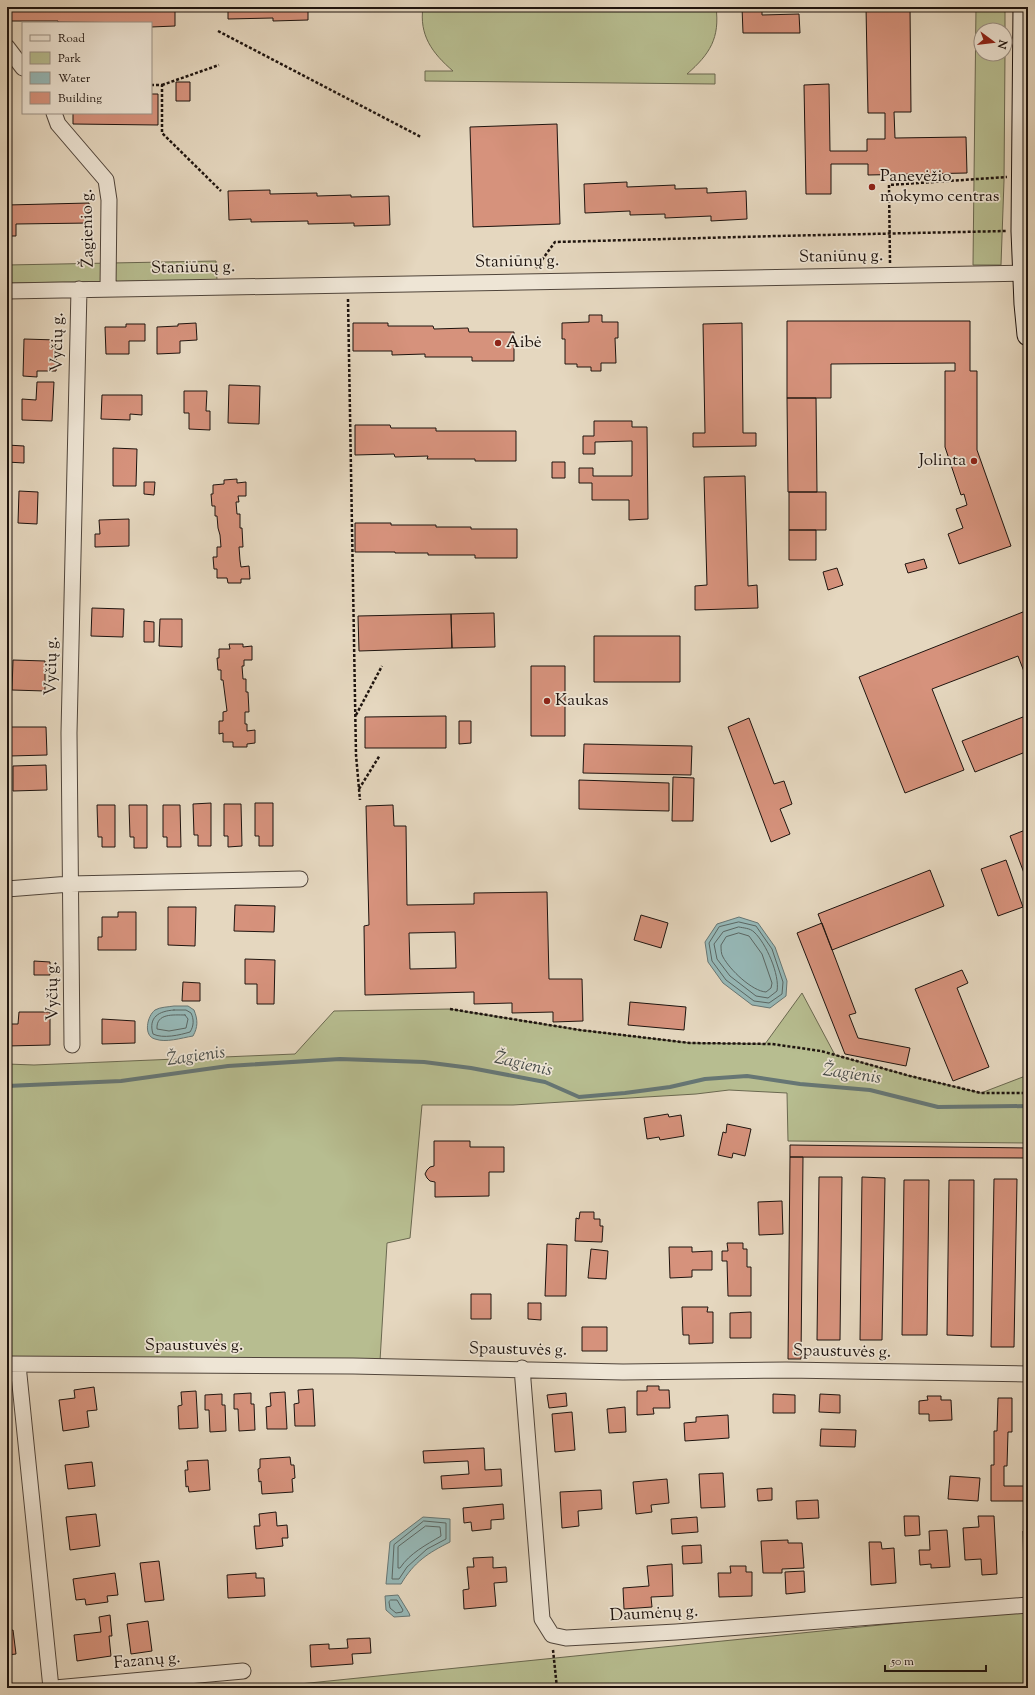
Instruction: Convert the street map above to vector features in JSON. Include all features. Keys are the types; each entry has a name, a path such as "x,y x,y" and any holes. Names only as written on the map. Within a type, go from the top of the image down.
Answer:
{"main road":[{"path":"1024,7 1022,231 1026,273 1024,304 1028,335"}],"street":[{"path":"7,47 22,67"},
{"name":"Žagienio g.","path":"54,114 58,124 106,180 109,200 108,289"},
{"name":"Staniūnų g.","path":"7,290 1026,273"},
{"name":"Vyčių g.","path":"72,1044 69,725 78,289"},
{"path":"7,889 70,884 300,879"},
{"path":"13,1365 51,1688"},
{"name":"Spaustuvės g.","path":"13,1365 353,1366 522,1368 623,1372 786,1370 1028,1374"},
{"path":"522,1368 542,1619 552,1635"},
{"name":"Daumėnų g.","path":"552,1635 566,1638 668,1632 1028,1605"},
{"name":"Fazanų g.","path":"55,1688 243,1672"}],"path":[{"path":"218,31 421,137"},
{"path":"152,85 162,85 219,64"},
{"path":"162,85 162,133 221,191"},
{"path":"890,275 890,185 1023,176"},
{"path":"528,281 554,242 1022,231"},
{"path":"348,284 356,755 360,800"},
{"path":"356,715 382,666"},
{"path":"359,790 380,755"},
{"path":"450,1009 580,1030 690,1043 772,1044 821,1051 910,1076 981,1093 1028,1093"},
{"path":"552,1635 557,1688"}],"green space":[{"path":"423,7 716,7 716,28 712,45 702,59 687,74 715,74 715,84 425,81 425,71 453,71 433,50 425,35 422,17"},
{"path":"976,7 1005,7 1005,22 976,22"},
{"path":"975,62 1005,62 1004,181 1001,265 973,265"},
{"path":"216,261 217,280 7,283 7,265"},
{"path":"802,993 835,1055 910,1076 981,1093 1028,1075 1028,1143 788,1141 787,1093 729,1090 696,1094 513,1105 422,1105 410,1238 387,1243 380,1361 7,1357 7,1064 34,1065 295,1054 334,1011 450,1009 580,1030 690,1043 765,1044"},
{"path":"1028,1610 1028,1688 260,1688"}],"water":[{"path":"739,917 758,923 775,947 787,981 786,996 770,1008 752,1005 723,983 708,962 705,942 717,924"},
{"path":"188,1006 194,1010 197,1023 193,1036 174,1040 159,1040 151,1037 148,1030 148,1021 152,1013 159,1008"},
{"path":"423,1517 450,1519 450,1542 435,1550 416,1564 401,1584 386,1584 390,1542"},
{"path":"398,1595 410,1616 394,1617 386,1610 385,1596"}],"building":[{"path":"10,7 175,7 175,26 152,27 152,22 10,21"},
{"path":"228,7 308,7 308,20 273,21 273,18 228,19"},
{"path":"742,7 762,7 762,15 799,14 800,33 743,33"},
{"path":"866,7 910,7 911,112 894,112 895,138 966,137 967,173 868,175 868,164 831,164 831,194 806,194 804,85 829,84 830,151 867,151 867,139 885,139 885,113 868,113"},
{"path":"176,82 190,82 190,101 176,101"},
{"path":"152,94 158,94 158,125 73,124 73,114 152,114"},
{"path":"557,124 560,224 473,227 470,127"},
{"path":"627,182 627,187 675,185 675,189 707,188 707,193 746,191 747,219 711,221 711,216 665,218 665,214 630,215 630,211 585,213 584,184"},
{"path":"270,190 270,194 317,193 317,196 389,196 390,225 354,226 354,223 308,224 308,221 251,222 251,219 229,220 228,191"},
{"path":"89,203 90,223 16,224 16,236 7,236 7,205"},
{"path":"589,315 602,315 602,322 618,322 618,338 615,338 616,363 601,363 601,371 591,371 591,367 577,367 577,364 565,364 565,339 562,339 562,323 589,322"},
{"path":"787,321 970,321 970,371 977,371 977,450 1011,546 959,564 948,534 963,528 956,509 967,505 964,494 961,495 945,447 945,371 955,371 955,363 831,364 831,398 787,398"},
{"path":"196,323 197,340 180,341 180,353 157,354 157,327"},
{"path":"353,323 388,323 388,326 433,326 434,329 468,328 469,332 514,332 514,361 472,361 472,357 425,357 425,354 392,355 392,351 353,351"},
{"path":"742,323 743,433 756,433 756,446 693,447 693,433 705,433 703,324"},
{"path":"126,324 145,324 145,341 129,341 129,354 106,354 105,327 126,327"},
{"path":"24,339 57,340 56,371 37,371 37,377 23,376"},
{"path":"37,382 54,382 52,421 22,420 22,399 36,400"},
{"path":"229,385 260,386 259,424 228,423"},
{"path":"184,391 207,391 206,411 210,411 210,430 189,429 189,413 184,413"},
{"path":"102,395 142,395 142,415 130,414 130,420 101,419"},
{"path":"787,398 816,398 817,492 788,492"},
{"path":"594,421 632,421 632,427 647,427 648,519 629,520 629,500 592,500 592,483 579,483 579,468 593,468 593,476 632,476 632,441 595,442 595,454 583,454 583,436 594,436"},
{"path":"355,425 390,425 391,428 436,428 436,431 516,431 516,461 427,459 428,456 395,457 394,454 355,455"},
{"path":"7,445 24,446 24,463 7,462"},
{"path":"113,448 137,449 136,486 113,486"},
{"path":"552,462 565,462 565,478 552,478"},
{"path":"745,476 748,586 757,585 758,608 695,610 695,586 707,585 704,477"},
{"path":"237,479 237,483 246,482 246,496 238,496 239,502 236,502 237,514 240,514 240,528 242,528 243,547 239,547 241,567 249,566 250,579 241,579 241,583 228,583 227,578 217,578 217,569 214,569 213,557 217,557 217,547 221,547 217,516 215,516 215,506 212,506 211,494 213,494 213,485 224,484 224,480"},
{"path":"144,482 155,482 154,495 144,494"},
{"path":"19,491 38,492 37,524 18,523"},
{"path":"789,492 826,492 826,530 789,530"},
{"path":"129,519 129,546 95,547 95,534 100,534 99,520"},
{"path":"355,523 436,525 436,527 471,527 471,529 517,529 517,558 475,558 475,555 428,555 428,553 355,552"},
{"path":"789,530 816,530 816,560 789,560"},
{"path":"924,559 927,568 908,573 905,564"},
{"path":"837,568 843,585 828,590 823,572"},
{"path":"92,608 124,609 123,637 91,636"},
{"path":"1028,610 1028,682 1018,656 932,689 964,770 905,793 859,677"},
{"path":"494,613 495,647 452,648 451,614"},
{"path":"451,614 452,648 359,651 358,616"},
{"path":"160,619 182,619 182,647 159,646"},
{"path":"144,621 154,622 154,642 144,642"},
{"path":"594,636 680,636 680,682 594,682"},
{"path":"229,644 243,644 243,647 252,646 252,660 244,660 244,666 242,666 243,679 246,679 246,692 248,692 249,712 245,712 245,724 247,724 247,731 255,730 255,743 247,744 247,747 233,747 233,742 223,742 223,733 219,734 219,721 223,721 223,712 227,711 223,680 221,680 221,670 218,670 217,658 219,658 219,649 230,649"},
{"path":"13,660 45,661 45,691 12,690"},
{"path":"531,666 565,666 565,736 531,736"},
{"path":"1028,715 1028,751 975,772 962,741"},
{"path":"446,716 446,748 365,748 365,717"},
{"path":"749,718 774,784 784,781 792,804 780,809 790,834 771,842 728,727"},
{"path":"459,721 471,721 471,743 459,744"},
{"path":"9,727 46,727 47,755 10,756"},
{"path":"584,744 692,746 691,775 583,773"},
{"path":"46,765 47,790 13,791 13,766"},
{"path":"673,777 694,778 693,821 672,821"},
{"path":"579,780 669,783 669,811 579,809"},
{"path":"211,803 211,846 198,846 198,835 194,835 193,804"},
{"path":"255,803 273,803 273,846 259,846 259,836 255,836"},
{"path":"224,804 241,804 242,846 228,847 228,836 224,836"},
{"path":"97,805 115,805 115,847 102,847 102,837 98,837"},
{"path":"129,805 147,805 147,848 134,848 134,837 130,837"},
{"path":"163,805 180,805 181,847 167,847 167,837 163,837"},
{"path":"393,805 394,826 406,826 407,905 474,904 474,893 547,892 549,979 582,979 583,1021 553,1022 553,1012 512,1013 512,1003 474,1004 474,992 365,995 364,926 369,925 366,806","holes":["455,932 456,968 410,969 409,933"]},
{"path":"1028,829 1028,872 1024,873 1010,836"},
{"path":"1006,860 1023,907 998,916 981,869"},
{"path":"930,870 944,906 832,950 818,914"},
{"path":"235,905 275,906 274,932 234,931"},
{"path":"168,907 196,907 195,946 168,945"},
{"path":"118,912 136,912 136,950 98,950 98,937 102,937 102,917 118,917"},
{"path":"641,915 668,923 661,948 634,940"},
{"path":"822,923 856,1013 849,1015 858,1038 910,1048 906,1066 845,1054 797,933"},
{"path":"245,959 275,960 274,1004 257,1004 257,984 245,984"},
{"path":"34,961 50,962 50,975 34,975"},
{"path":"962,970 968,983 957,988 989,1067 953,1081 915,989"},
{"path":"183,982 200,983 200,1001 182,1001"},
{"path":"630,1002 686,1007 684,1030 628,1025"},
{"path":"19,1012 50,1012 50,1045 7,1046 7,1024 18,1024"},
{"path":"102,1019 135,1021 135,1043 102,1044"},
{"path":"668,1114 669,1117 681,1115 684,1136 660,1140 659,1137 647,1139 644,1118"},
{"path":"727,1124 751,1129 745,1156 733,1153 732,1158 718,1155 723,1132 726,1133"},
{"path":"434,1141 470,1141 470,1147 504,1147 504,1172 489,1172 489,1196 435,1197 435,1182 430,1181 425,1174 430,1167 434,1166"},
{"path":"790,1145 1028,1148 1028,1158 790,1157"},
{"path":"790,1157 803,1157 801,1359 788,1359"},
{"path":"819,1177 842,1177 840,1340 817,1340"},
{"path":"862,1177 885,1178 882,1340 860,1340"},
{"path":"994,1179 1017,1179 1014,1347 991,1347"},
{"path":"904,1180 929,1180 927,1335 902,1335"},
{"path":"949,1180 974,1180 973,1336 947,1335"},
{"path":"782,1201 783,1234 759,1235 758,1202"},
{"path":"580,1212 594,1212 594,1219 600,1219 600,1226 603,1226 602,1242 575,1241 576,1218 579,1219"},
{"path":"727,1243 743,1243 743,1249 747,1249 747,1267 751,1267 751,1296 728,1296 727,1261 722,1261 722,1251 728,1251"},
{"path":"547,1244 567,1245 566,1296 545,1296"},
{"path":"669,1247 692,1247 692,1252 712,1251 712,1270 692,1270 692,1277 670,1278"},
{"path":"591,1249 608,1251 606,1279 588,1278"},
{"path":"471,1294 491,1294 491,1319 471,1319"},
{"path":"528,1303 541,1303 541,1320 528,1319"},
{"path":"682,1307 708,1307 707,1312 713,1312 713,1343 689,1344 689,1335 683,1335"},
{"path":"751,1312 751,1338 730,1338 730,1313"},
{"path":"582,1327 607,1327 607,1351 582,1351"},
{"path":"647,1386 659,1386 659,1390 669,1390 670,1408 653,1408 654,1414 637,1415 637,1391 647,1391"},
{"path":"94,1387 97,1410 87,1411 89,1427 63,1431 59,1400 75,1398 74,1390"},
{"path":"313,1389 315,1426 295,1426 294,1404 299,1403 298,1390"},
{"path":"196,1391 198,1428 179,1429 178,1406 182,1405 181,1392"},
{"path":"285,1392 287,1429 267,1429 266,1407 271,1406 270,1393"},
{"path":"251,1393 251,1404 254,1404 255,1430 239,1431 238,1409 234,1409 234,1394"},
{"path":"566,1393 567,1406 549,1408 547,1395"},
{"path":"222,1394 222,1405 225,1405 226,1431 210,1432 209,1410 205,1410 205,1395"},
{"path":"773,1394 795,1395 795,1413 773,1413"},
{"path":"820,1394 840,1395 840,1413 819,1412"},
{"path":"927,1396 941,1396 941,1400 951,1400 952,1420 929,1421 929,1414 919,1414 919,1401 928,1400"},
{"path":"998,1398 1012,1398 1012,1432 1008,1432 1007,1466 1004,1466 1004,1486 1028,1486 1028,1501 991,1501 991,1465 994,1465 994,1431 997,1431"},
{"path":"625,1407 626,1432 609,1433 607,1409"},
{"path":"572,1412 575,1450 555,1452 552,1414"},
{"path":"728,1415 729,1438 685,1441 684,1423 696,1422 696,1417"},
{"path":"821,1429 856,1430 855,1447 820,1446"},
{"path":"484,1448 485,1470 501,1469 502,1486 442,1489 441,1476 469,1474 468,1461 424,1463 423,1451"},
{"path":"290,1457 291,1465 294,1465 295,1478 292,1479 293,1492 262,1494 258,1469 260,1468 260,1459"},
{"path":"208,1460 210,1490 189,1492 188,1486 186,1487 185,1470 188,1470 187,1461"},
{"path":"92,1462 95,1486 68,1489 65,1465"},
{"path":"723,1473 725,1507 701,1508 699,1474"},
{"path":"950,1476 980,1478 978,1501 948,1499"},
{"path":"667,1479 669,1503 651,1505 652,1512 636,1514 633,1482"},
{"path":"772,1488 772,1500 758,1501 757,1489"},
{"path":"601,1490 602,1509 578,1511 579,1526 562,1528 560,1492"},
{"path":"818,1500 819,1518 797,1519 796,1501"},
{"path":"503,1504 504,1519 491,1520 491,1529 472,1531 471,1522 464,1523 463,1508"},
{"path":"276,1512 277,1526 287,1525 288,1538 282,1538 283,1546 256,1549 254,1526 260,1526 259,1514"},
{"path":"96,1514 100,1546 70,1550 66,1517"},
{"path":"904,1516 919,1516 920,1535 905,1536"},
{"path":"978,1516 994,1516 997,1574 982,1575 981,1559 965,1560 963,1528 979,1527"},
{"path":"697,1517 698,1532 672,1534 671,1519"},
{"path":"947,1530 950,1567 931,1568 931,1564 920,1565 919,1550 930,1550 929,1531"},
{"path":"1023,1531 1028,1531 1028,1572 1024,1572"},
{"path":"788,1540 788,1543 802,1543 804,1568 782,1569 782,1573 763,1573 761,1541"},
{"path":"869,1542 881,1542 882,1549 894,1548 896,1583 871,1585"},
{"path":"701,1545 702,1563 683,1564 682,1546"},
{"path":"493,1557 493,1568 506,1567 507,1582 494,1583 496,1606 464,1609 463,1590 469,1589 467,1567 474,1567 473,1558"},
{"path":"159,1561 164,1600 145,1602 140,1563"},
{"path":"672,1564 673,1596 651,1597 652,1607 624,1609 623,1588 649,1586 647,1566"},
{"path":"730,1566 746,1566 746,1572 752,1572 752,1596 719,1597 718,1573 731,1573"},
{"path":"804,1571 805,1592 786,1594 785,1572"},
{"path":"115,1573 118,1595 107,1596 108,1602 86,1605 85,1599 76,1600 73,1579"},
{"path":"256,1573 256,1578 264,1578 265,1596 228,1598 227,1575"},
{"path":"7,1578 10,1605 10,1612 7,1612"},
{"path":"110,1615 112,1636 109,1636 111,1656 77,1661 74,1635 101,1632 99,1617"},
{"path":"148,1621 152,1651 131,1654 127,1624"},
{"path":"13,1630 16,1654 7,1655 7,1631"},
{"path":"370,1638 371,1653 352,1654 353,1664 311,1667 310,1645 329,1644 329,1649 348,1648 347,1639"}],"waterway":[{"name":"Žagienis","path":"7,1086 121,1081 228,1066 340,1059 424,1062 471,1068 545,1082 579,1097 670,1087 705,1079 747,1076 800,1084 870,1090 938,1107 1028,1106"}],"place":[{"name":"Panevėžio mokymo centras","path":"872,187"},
{"name":"Aibė","path":"498,343"},
{"name":"Jolinta","path":"974,461"},
{"name":"Kaukas","path":"547,701"}]}
